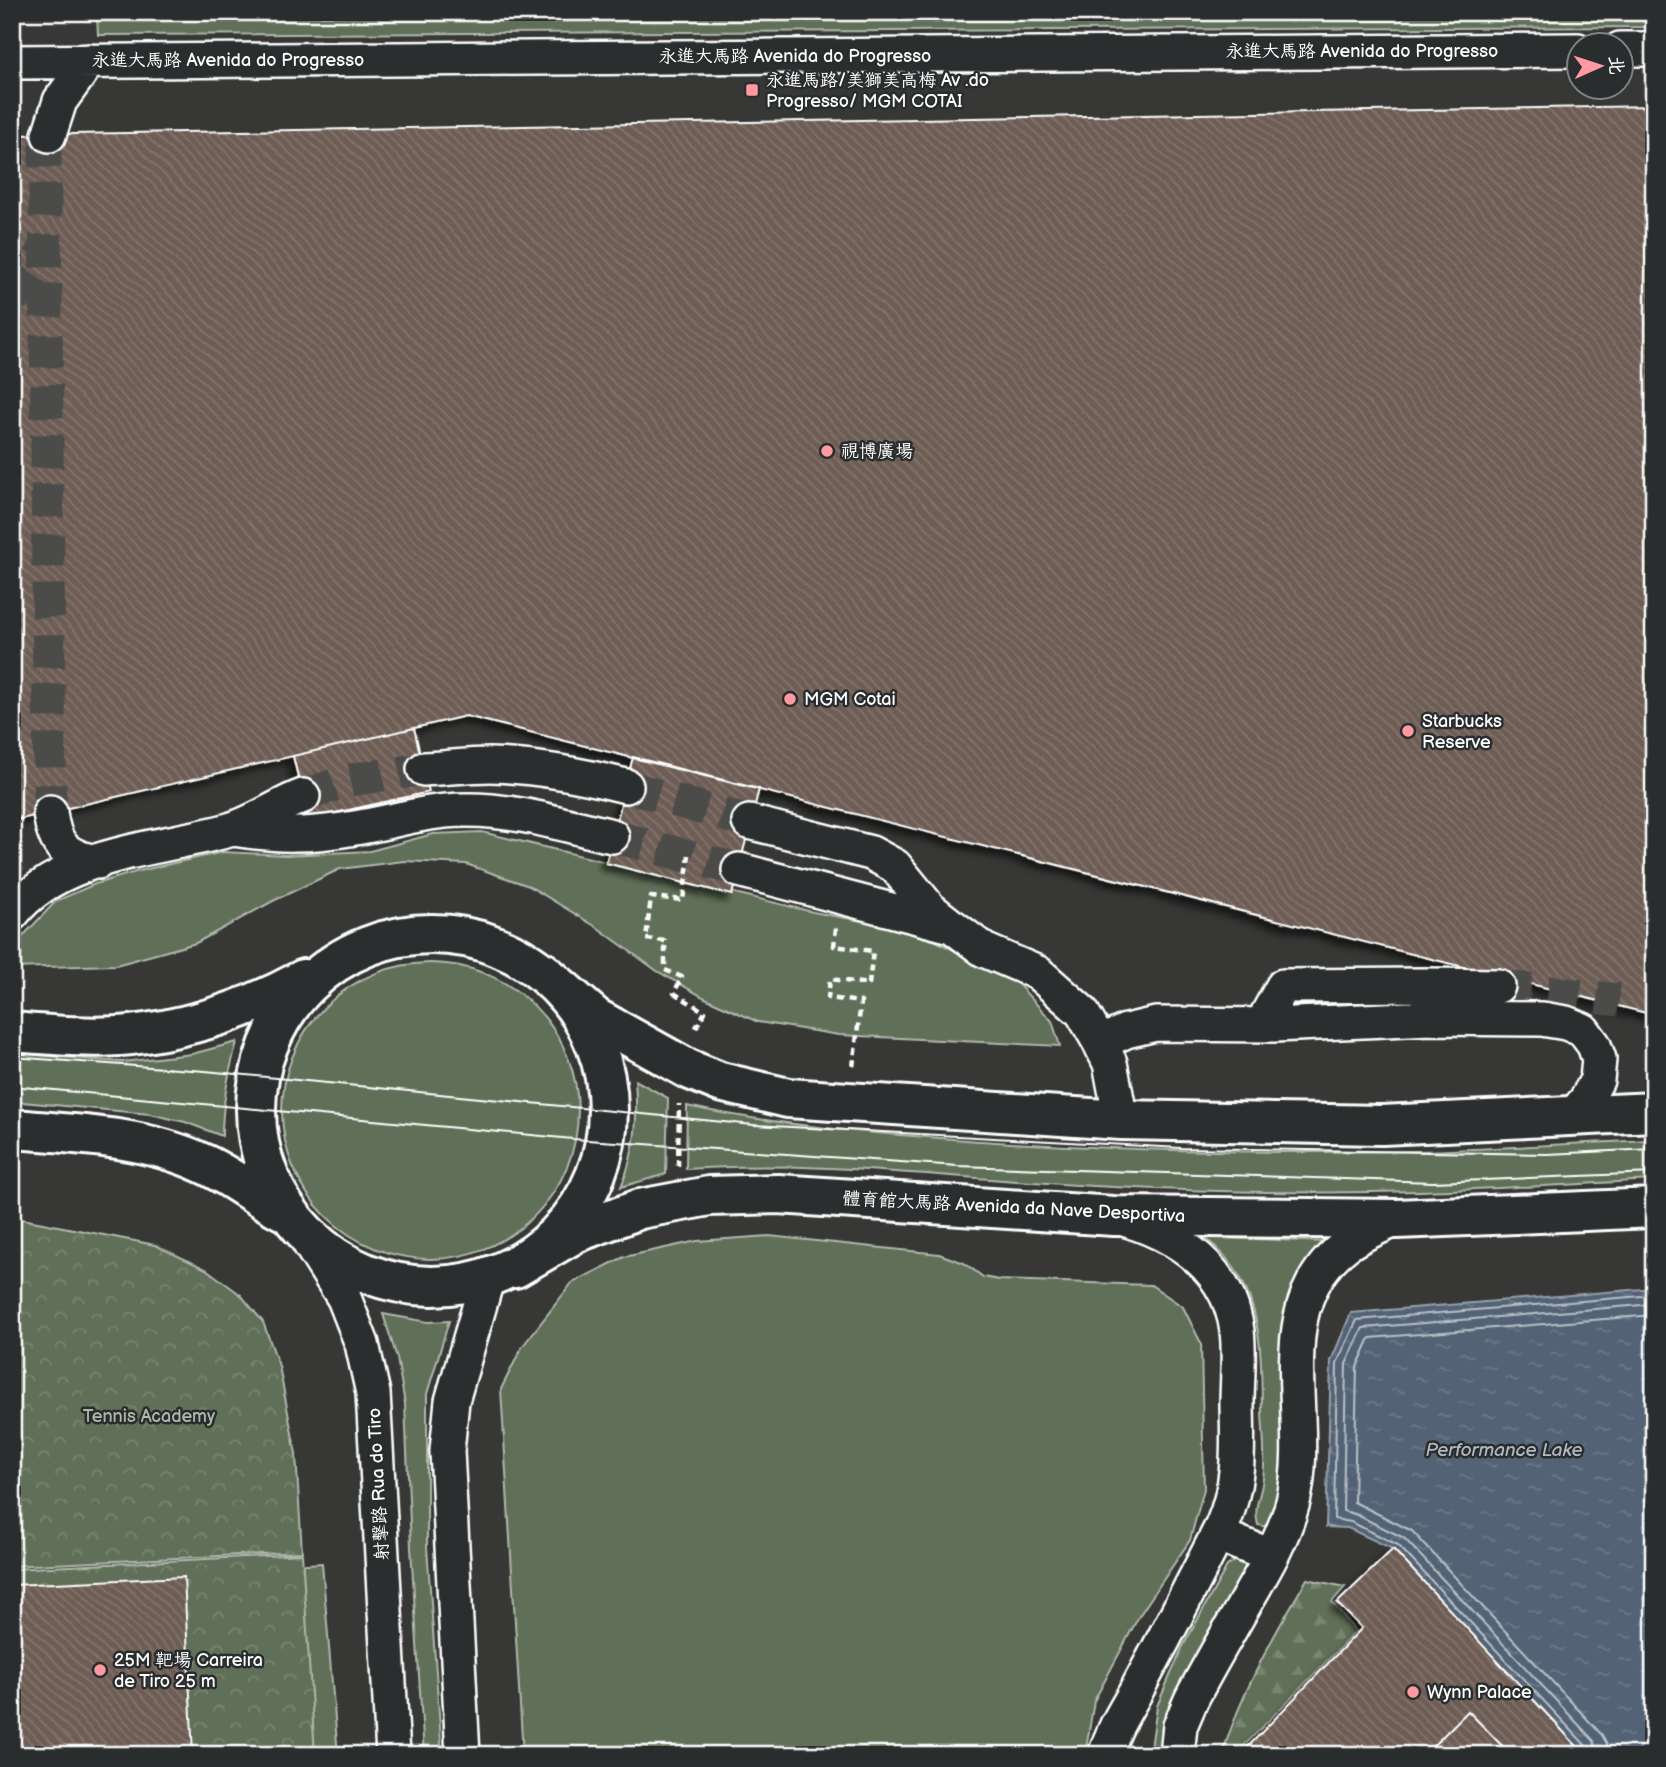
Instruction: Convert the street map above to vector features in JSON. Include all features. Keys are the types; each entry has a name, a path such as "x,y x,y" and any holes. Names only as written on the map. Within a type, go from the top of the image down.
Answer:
{"main road":[{"path":"12,1032 129,1035 198,1024 264,1001 376,941 435,932 492,942 544,972 596,1018 688,1069 720,1083 788,1098 1121,1120 1382,1125 1654,1112"},
{"path":"296,1222 269,1181 255,1124 260,1065 285,1011 324,969"},
{"path":"12,1129 108,1137 156,1146 203,1163 296,1222 340,1263 387,1283 437,1288 501,1274 561,1233 594,1184 608,1128 605,1070 582,1016 544,972"},
{"name":"體育館大馬路 Avenida da Nave Desportiva","path":"501,1274 575,1233 640,1209 709,1196 778,1194 1114,1216 1397,1219 1654,1209"}],"street":[{"path":"1634,49 1654,49"},
{"name":"永進大馬路 Avenida do Progresso","path":"12,62 1564,50"},
{"path":"49,135 60,101 89,61"},
{"path":"424,769 489,765 563,772 610,782 552,780 507,787 479,794 431,813"},
{"path":"23,894 122,854 233,829 303,796"},
{"path":"233,829 272,836 307,835 431,813 466,810 516,814 612,836"},
{"path":"50,813 52,828 64,849 74,857 97,862"},
{"path":"749,822 871,853 895,866 930,909 984,950 1038,973 1082,1012 1100,1043 1111,1063 1121,1120"},
{"path":"739,870 952,926"},
{"path":"1426,985 1430,1018"},
{"path":"1274,1025 1268,1013 1283,986 1498,986"},
{"path":"1100,1043 1126,1031 1156,1024 1274,1025 1430,1018 1542,1019 1566,1023 1583,1030 1594,1045 1599,1059 1597,1080 1572,1117"},
{"path":"1105,1755 1116,1724 1139,1686 1218,1535 1232,1503 1238,1460 1237,1331 1231,1308 1217,1279 1202,1261 1181,1243 1162,1232 1114,1216"},
{"path":"1177,1755 1180,1726 1191,1700 1272,1556 1290,1511 1298,1469 1298,1341 1302,1306 1314,1281 1328,1261 1347,1244 1397,1219"},
{"name":"射擊路 Rua do Tiro","path":"296,1222 344,1298 362,1344 373,1393 393,1755"},
{"path":"463,1755 447,1451 452,1401 501,1274"},
{"path":"1218,1535 1272,1556"},
{"path":"1130,1755 1139,1686"}],"path":[{"path":"688,855 682,900 650,897 646,939 665,941 665,970 682,977 674,993 705,1012 692,1034 688,1069 679,1098 678,1173 688,1200"},
{"path":"840,896 834,946 873,951 869,984 830,979 828,998 860,1002 849,1102"}],"green space":[{"path":"952,12 1654,12 1654,27 98,35 97,17"},
{"path":"482,832 813,912 884,925 936,941 1016,982 1052,1021 1060,1046 839,1035 758,1022 705,998 657,971 598,928 529,886 466,864 404,861 340,869 273,901 196,943 116,965 12,968 12,960 22,937 56,901 95,884 139,871 223,852 286,855 370,851 433,834"},
{"path":"430,963 459,966 487,974 524,996 535,1006 561,1041 567,1054 575,1082 578,1111 575,1140 567,1168 545,1205 535,1216 500,1242 487,1248 459,1256 430,1259 401,1256 373,1248 336,1226 325,1216 299,1181 293,1168 285,1140 282,1111 285,1082 293,1054 315,1017 325,1006 360,980 373,974 401,966"},
{"path":"237,1042 226,1089 222,1136 185,1122 150,1114 12,1101 12,1053 122,1062 192,1054"},
{"path":"635,1080 668,1098 666,1174 621,1187 635,1135"},
{"path":"687,1106 760,1119 870,1132 1144,1149 1253,1152 1416,1151 1654,1140 1654,1180 1450,1190 1268,1192 1060,1184 846,1169 686,1169"},
{"name":"Tennis Academy","path":"12,1217 155,1245 206,1269 241,1295 263,1322 279,1366 296,1454 302,1552 12,1566"},
{"path":"769,1236 939,1254 964,1263 983,1277 999,1280 1151,1285 1183,1307 1201,1343 1204,1489 1190,1540 1139,1616 1094,1701 1085,1755 523,1755 501,1389 522,1347 572,1283 624,1257 697,1241"},
{"path":"1204,1237 1328,1242 1282,1469 1276,1521 1268,1527 1258,1525 1257,1518 1264,1454 1261,1364 1255,1317 1238,1274 1224,1255"},
{"path":"383,1314 428,1322 449,1321 427,1394 427,1547 442,1755 424,1755 405,1404 397,1358"},
{"path":"302,1554 315,1755 12,1755 12,1569"},
{"path":"1239,1558 1251,1566 1164,1755 1150,1755 1157,1706 1182,1648 1227,1566"},
{"path":"322,1563 338,1755 203,1755 195,1571"},
{"path":"1307,1579 1345,1587 1332,1602 1356,1631 1235,1755 1222,1755 1259,1664"}],"water":[{"name":"Performance Lake","path":"1654,1288 1654,1755 1585,1755 1393,1549 1348,1528 1326,1527 1331,1361 1351,1313"}],"building":[{"path":"1654,106 1654,1015 466,716 12,821 12,264 17,264 15,135"},
{"path":"414,728 429,792 308,819 293,756"},
{"path":"633,757 759,789 732,895 606,863"},
{"name":"Wynn Palace","path":"1393,1549 1585,1755 1240,1755 1362,1628 1337,1603"},
{"name":"25M 靶場 Carreira de Tiro 25 m","path":"184,1577 193,1755 12,1755 12,1585"},
{"path":"1468,1711 1511,1755 1424,1755"}],"tunnel":[{"path":"49,135 45,149 45,201 50,812"},
{"path":"12,299 34,271 44,249"},
{"path":"303,796 349,780 424,769"},
{"path":"626,786 749,822"},
{"path":"612,836 739,870"},
{"path":"12,879 17,882"},
{"path":"1498,986 1619,1000"}],"tram line":[{"path":"12,1057 205,1071 754,1125 1181,1148 1547,1154 1654,1149"},
{"path":"12,1086 573,1139 958,1166 1433,1182 1654,1173"}],"place":[{"name":"永進馬路/美獅美高梅 Av .do Progresso/ MGM COTAI","path":"752,90"},
{"name":"視博廣場","path":"827,451"},
{"name":"MGM Cotai","path":"790,699"},
{"name":"Starbucks Reserve","path":"1408,731"},
{"name":"25M 靶場 Carreira de Tiro 25 m","path":"100,1670"},
{"name":"Wynn Palace","path":"1413,1692"}]}
